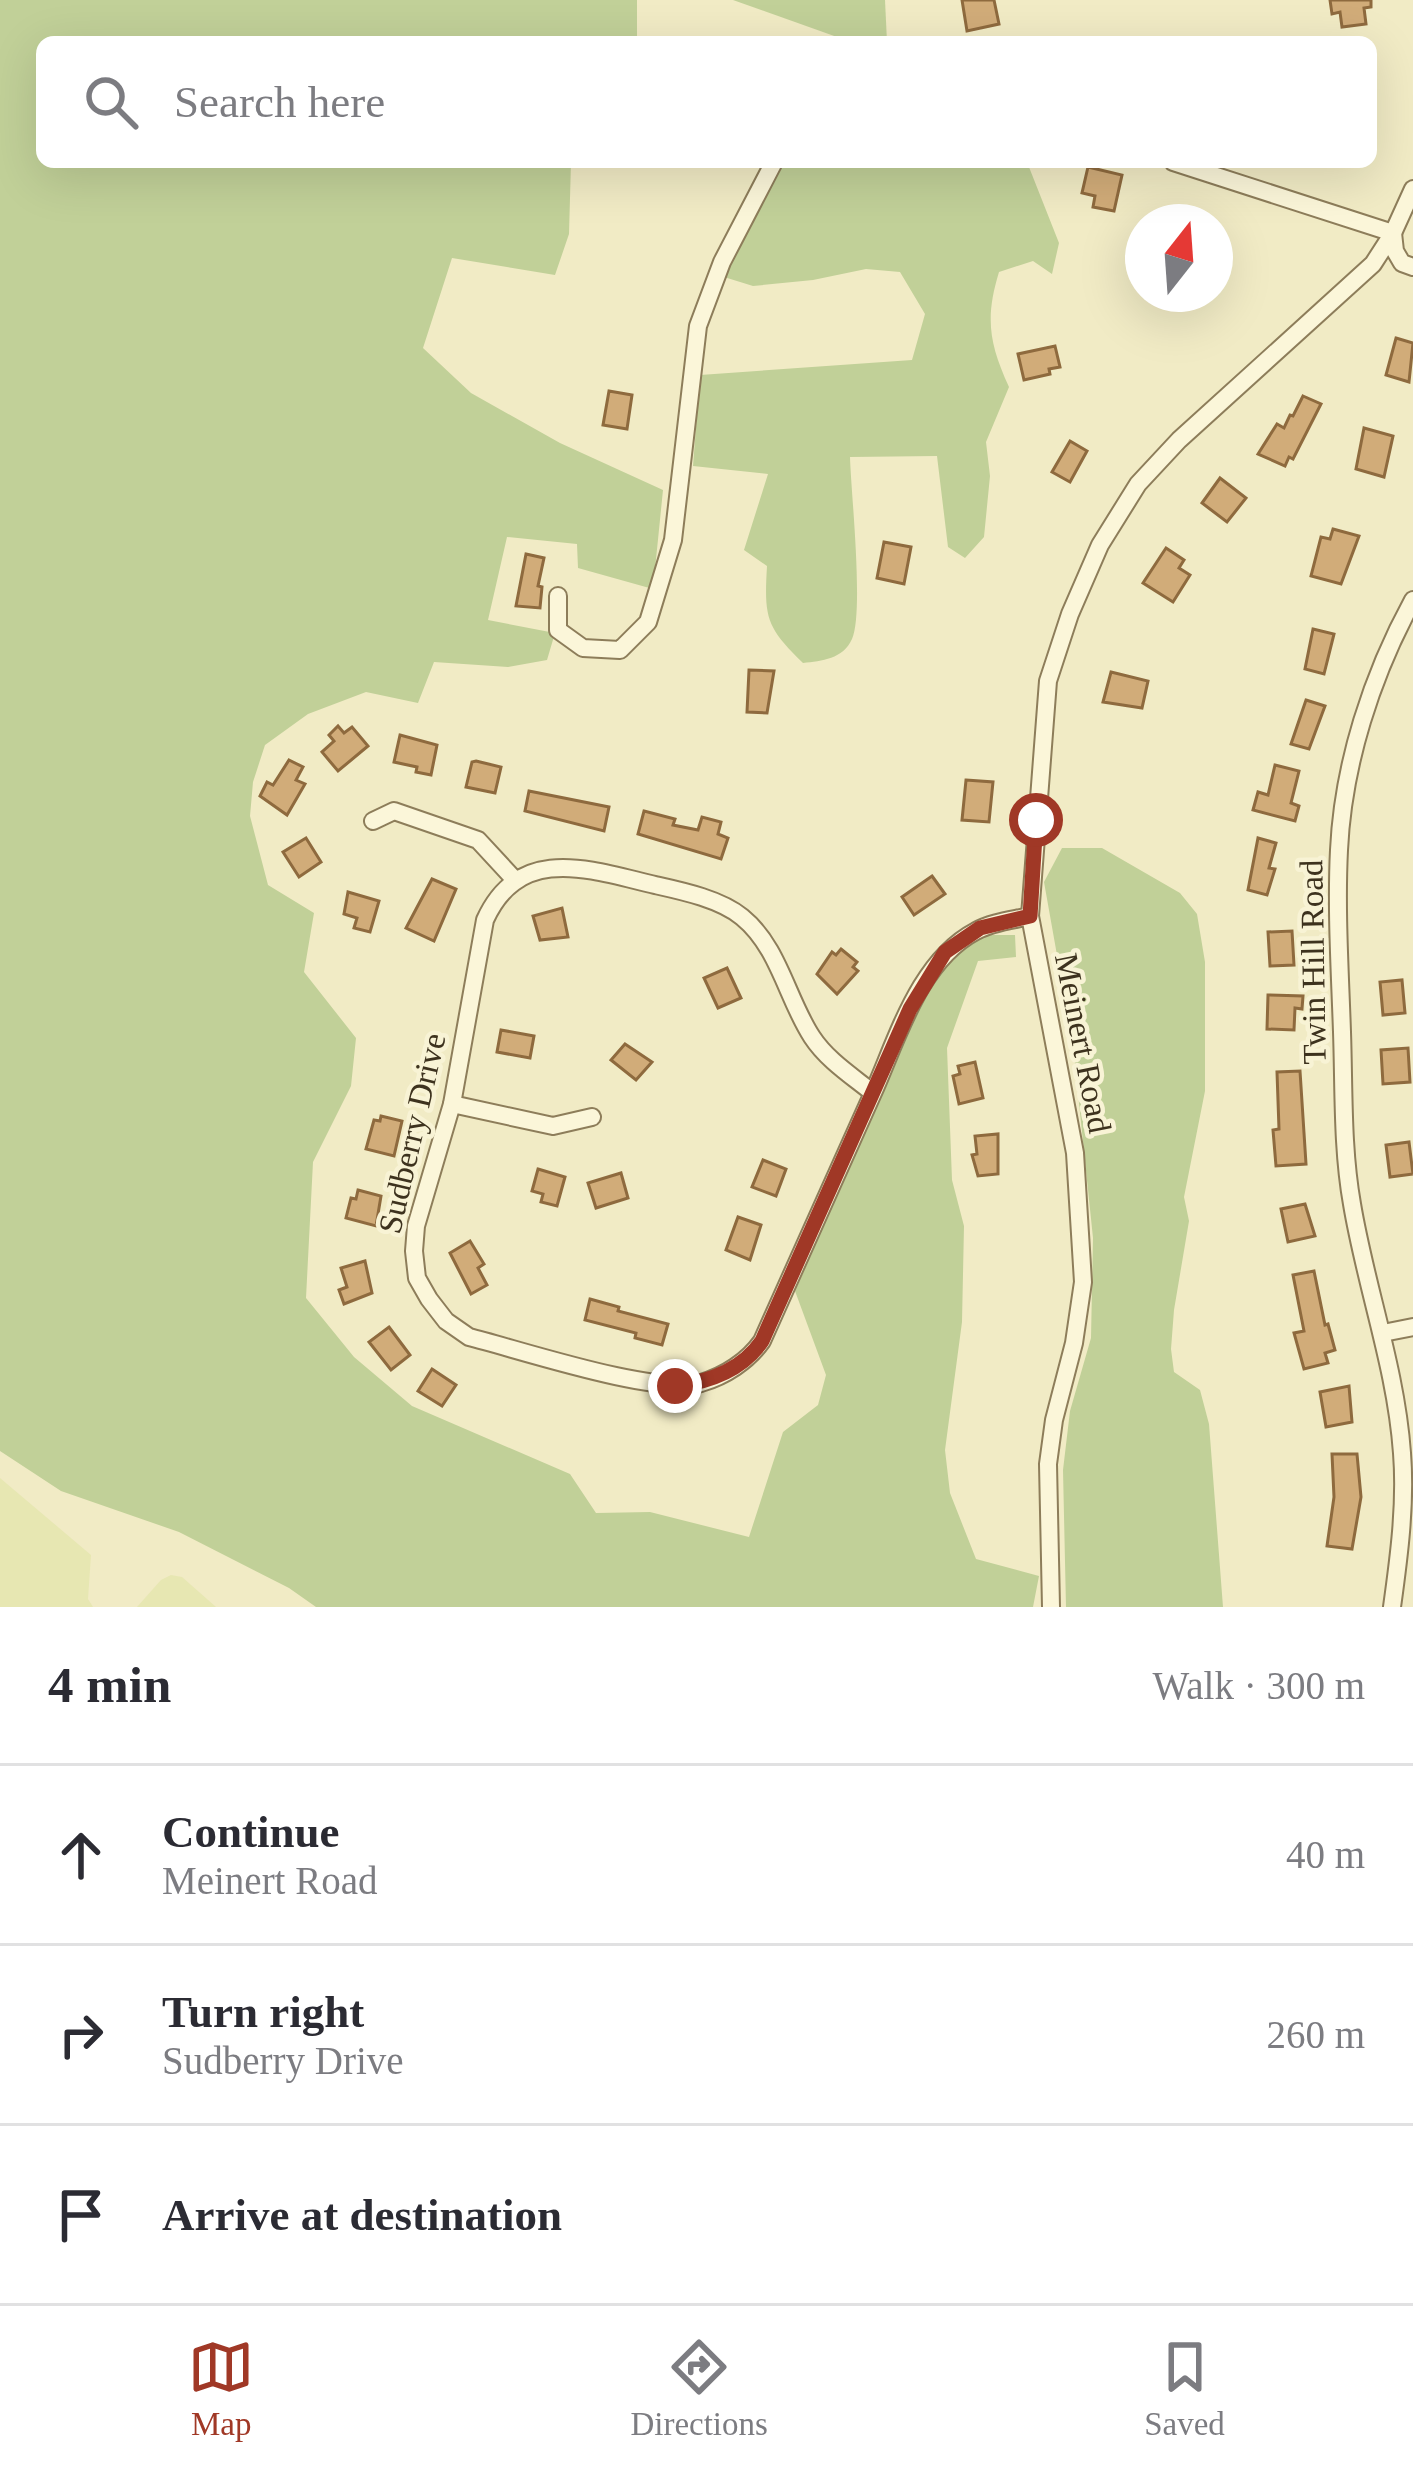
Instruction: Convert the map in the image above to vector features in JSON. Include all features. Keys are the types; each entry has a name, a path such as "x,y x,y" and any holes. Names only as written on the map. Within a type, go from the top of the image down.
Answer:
{"street":[{"path":"558,596 558,630 583,648 620,650 648,622 673,540 698,326 722,262 771,168"},
{"path":"1192,168 1393,233 1402,263 1413,267"},
{"name":"Meinert Road","path":"1051,1607 1048,1464 1083,1282 1075,1153 1030,916 1048,681 1100,545 1138,484 1373,264 1413,189"},
{"name":"Twin Hill Road","path":"1392,1607 1402,1513 1402,1453 1383,1333 1352,1203 1345,1118 1339,849 1347,789 1376,678 1413,600"},
{"path":"373,821 394,812 478,840 515,880 543,869 574,866 685,892 741,915 770,951 813,1038 873,1093"},
{"name":"Sudberry Drive","path":"515,880 495,898 485,920 452,1104 416,1226 417,1278 446,1321 469,1337 675,1386 702,1383 749,1359 762,1341 910,1009 945,952 980,928 1030,916"},
{"path":"452,1104 554,1126 592,1117"},
{"path":"1383,1333 1413,1327"}],"green space":[{"path":"0,0 637,0 637,36 36,36 36,168 571,168 569,234 555,275 452,258 423,348 471,393 560,443 663,490 653,589 578,568 577,544 507,537 488,620 555,633 547,660 508,667 434,662 418,703 366,692 308,714 265,745 253,782 250,816 268,885 314,913 304,972 356,1038 351,1086 313,1162 306,1298 354,1357 412,1406 570,1474 596,1513 650,1512 749,1537 783,1432 818,1405 826,1375 795,1291 919,1008 953,952 982,935 1015,935 1016,957 978,961 947,1048 952,1180 964,1226 962,1322 945,1450 950,1493 976,1559 1039,1576 1033,1607 316,1607 289,1588 179,1532 61,1491 0,1451"},
{"path":"733,0 885,0 887,36 834,36"},
{"path":"780,168 1029,168 1059,243 1052,274 1033,261 999,272 991,330 1009,387 986,442 990,476 984,537 965,558 948,547 937,456 850,457 855,625 843,651 824,660 803,663 781,640 770,620 767,566 744,550 768,474 693,466 700,375 912,360 925,314 900,272 866,269 753,286 724,277"},
{"path":"1062,848 1102,848 1180,893 1197,914 1205,962 1205,1091 1184,1197 1189,1221 1171,1349 1174,1372 1200,1390 1209,1424 1223,1607 1066,1607 1063,1470 1070,1411 1091,1338 1093,1238 1073,1045 1044,882"},
{"path":"0,1478 91,1555 88,1599 93,1607 0,1607"},
{"path":"171,1575 182,1577 216,1607 137,1607"}],"building":[{"path":"962,0 994,0 999,24 967,31"},
{"path":"1330,0 1371,0 1371,7 1364,8 1366,24 1342,27 1340,12 1332,14"},
{"path":"1088,168 1122,175 1114,211 1093,207 1095,196 1082,193"},
{"path":"1396,338 1413,343 1409,382 1386,375"},
{"path":"1055,346 1060,367 1024,380 1018,354"},
{"path":"609,391 632,395 627,429 603,425"},
{"path":"1303,396 1321,404 1293,459 1289,457 1285,466 1258,454 1277,424 1284,428"},
{"path":"1364,428 1393,436 1384,477 1356,469"},
{"path":"1070,441 1087,451 1070,482 1052,472"},
{"path":"1220,478 1246,498 1227,522 1202,503"},
{"path":"1333,529 1359,536 1341,584 1311,576 1321,537 1330,539"},
{"path":"884,542 911,547 904,584 877,578"},
{"path":"1166,548 1184,560 1179,568 1190,575 1173,602 1143,583"},
{"path":"526,554 544,558 538,586 542,587 540,608 516,606"},
{"path":"1313,629 1334,634 1324,674 1305,669"},
{"path":"749,670 774,671 767,713 747,712"},
{"path":"1111,672 1148,681 1142,708 1103,702"},
{"path":"1306,700 1325,706 1309,749 1291,744"},
{"path":"338,726 344,733 352,727 368,746 338,771 322,752 334,741 329,735"},
{"path":"400,735 437,745 431,775 394,762"},
{"path":"289,760 303,767 296,780 305,784 287,815 260,796"},
{"path":"476,761 501,767 495,793 466,787"},
{"path":"1275,765 1299,771 1291,803 1299,806 1295,821 1253,810 1258,792 1268,795"},
{"path":"966,780 993,782 989,822 962,820"},
{"path":"529,791 609,807 604,831 525,811"},
{"path":"644,811 698,830 702,817 721,822 718,834 728,838 721,859 638,834"},
{"path":"306,838 321,862 299,877 283,852"},
{"path":"1258,838 1276,843 1267,895 1248,890"},
{"path":"932,876 945,894 914,915 902,897"},
{"path":"432,879 456,889 434,941 406,928"},
{"path":"348,892 379,901 370,932 354,928 357,918 344,914"},
{"path":"562,908 568,937 540,940 533,916"},
{"path":"1292,931 1294,965 1270,966 1268,932"},
{"path":"841,949 857,962 853,967 858,971 837,994 817,974 832,952 836,955"},
{"path":"727,968 741,998 718,1008 704,978"},
{"path":"1402,980 1405,1013 1383,1015 1380,982"},
{"path":"1268,995 1303,996 1302,1009 1295,1008 1294,1030 1267,1029"},
{"path":"501,1030 534,1036 530,1058 497,1052"},
{"path":"625,1044 652,1062 636,1080 611,1060"},
{"path":"1408,1048 1410,1082 1383,1084 1381,1050"},
{"path":"975,1062 983,1098 959,1104 953,1076 960,1074 958,1066"},
{"path":"1300,1071 1306,1164 1276,1166 1277,1072"},
{"path":"381,1116 402,1121 394,1156 366,1149 374,1120 380,1121"},
{"path":"998,1134 998,1174 978,1176 972,1155 977,1154 975,1136"},
{"path":"1409,1142 1413,1174 1390,1177 1386,1145"},
{"path":"763,1160 786,1169 776,1196 752,1187"},
{"path":"538,1169 565,1177 557,1206 541,1202 543,1194 532,1191"},
{"path":"621,1173 628,1198 596,1208 588,1183"},
{"path":"358,1190 381,1196 376,1226 346,1218"},
{"path":"1305,1204 1315,1236 1288,1242 1281,1209"},
{"path":"738,1217 761,1225 750,1260 726,1250"},
{"path":"470,1241 484,1264 478,1268 487,1285 471,1294 450,1253"},
{"path":"365,1261 372,1293 344,1304 339,1290 347,1287 341,1268"},
{"path":"1314,1271 1335,1350 1325,1353 1328,1363 1304,1369 1294,1333 1304,1331 1293,1275"},
{"path":"590,1299 668,1324 662,1345 585,1320"},
{"path":"389,1327 410,1355 391,1370 369,1342"},
{"path":"432,1369 456,1385 442,1406 418,1391"},
{"path":"1349,1386 1352,1422 1326,1427 1320,1392"},
{"path":"1332,1454 1357,1454 1361,1497 1352,1549 1327,1546 1334,1497"}],"route":[{"path":"675,1386 702,1383 749,1359 762,1341 910,1009 945,952 980,928 1030,916 1036,820"}]}
